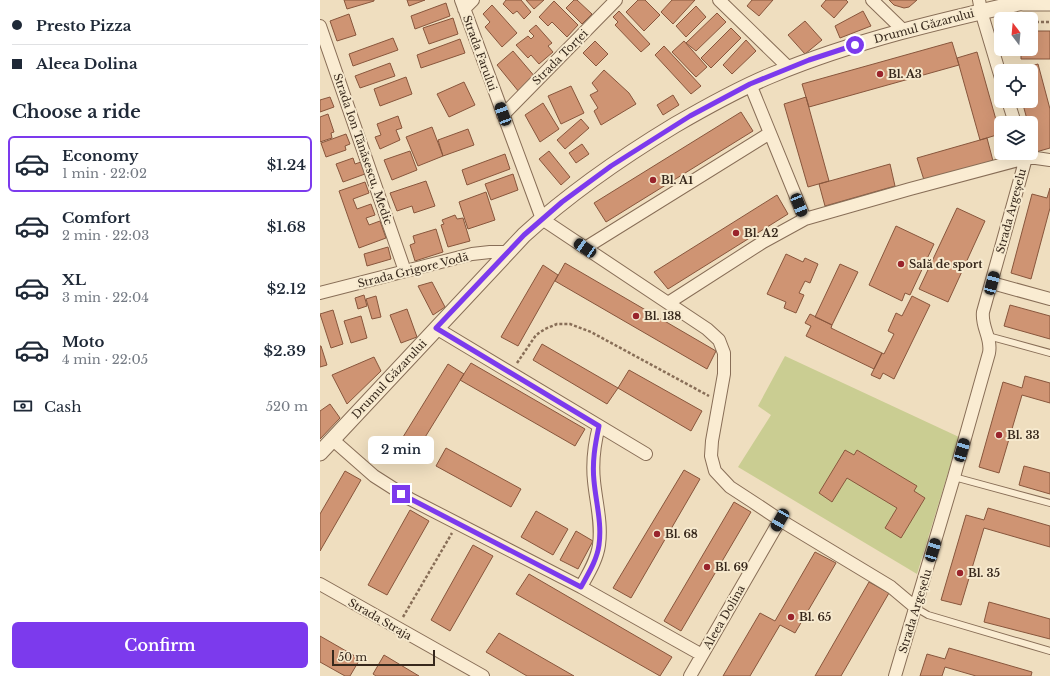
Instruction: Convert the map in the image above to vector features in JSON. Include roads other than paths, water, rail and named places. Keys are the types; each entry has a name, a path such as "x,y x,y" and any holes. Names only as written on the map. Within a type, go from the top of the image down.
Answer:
{"street":[{"path":"462,4 473,0"},
{"name":"Strada Torței","path":"503,114 616,0"},
{"path":"719,0 789,68"},
{"path":"872,0 903,30"},
{"name":"Drumul Găzarului","path":"320,453 507,252 542,219 617,162 690,116 750,84 844,48 980,6 1026,1 1050,3"},
{"name":"Strada Farului","path":"462,4 542,219"},
{"path":"980,6 997,64"},
{"name":"Strada Ion Tănăsescu, Medic","path":"320,26 406,271"},
{"path":"750,84 805,219"},
{"path":"585,248 770,133"},
{"path":"1038,158 1050,160"},
{"path":"668,303 763,242 805,219 1008,160"},
{"name":"Strada Argeșelu","path":"895,676 989,354 990,348 988,336 982,319 983,312 1024,160"},
{"path":"542,219 707,329 719,340 724,353 725,361 712,440 711,456 715,471 722,479 780,520 891,587 916,608"},
{"name":"Strada Grigore Vodă","path":"320,293 472,254 507,252"},
{"path":"992,283 1050,299"},
{"path":"436,328 646,454"},
{"path":"581,587 596,557 599,546 599,518 593,468 595,443 599,426"},
{"name":"Aleea Dolina","path":"333,440 363,467 392,488 458,524 581,587 702,655 780,520"},
{"name":"Strada Straja","path":"320,584 483,676"},
{"path":"690,676 702,655"}],"lane":[{"path":"988,336 1050,353"},
{"path":"954,477 1050,503"},
{"path":"916,608 928,615 1050,651"}],"place":[{"name":"Bl. A3","path":"880,74"},
{"name":"Bl. A1","path":"653,180"},
{"name":"Bl. A2","path":"736,233"},
{"name":"Sală de sport","path":"901,264"},
{"name":"Bl. 138","path":"636,316"},
{"name":"Bl. 33","path":"999,435"},
{"name":"Bl. 68","path":"657,534"},
{"name":"Bl. 69","path":"707,567"},
{"name":"Bl. 35","path":"960,573"},
{"name":"Bl. 65","path":"791,617"}]}
